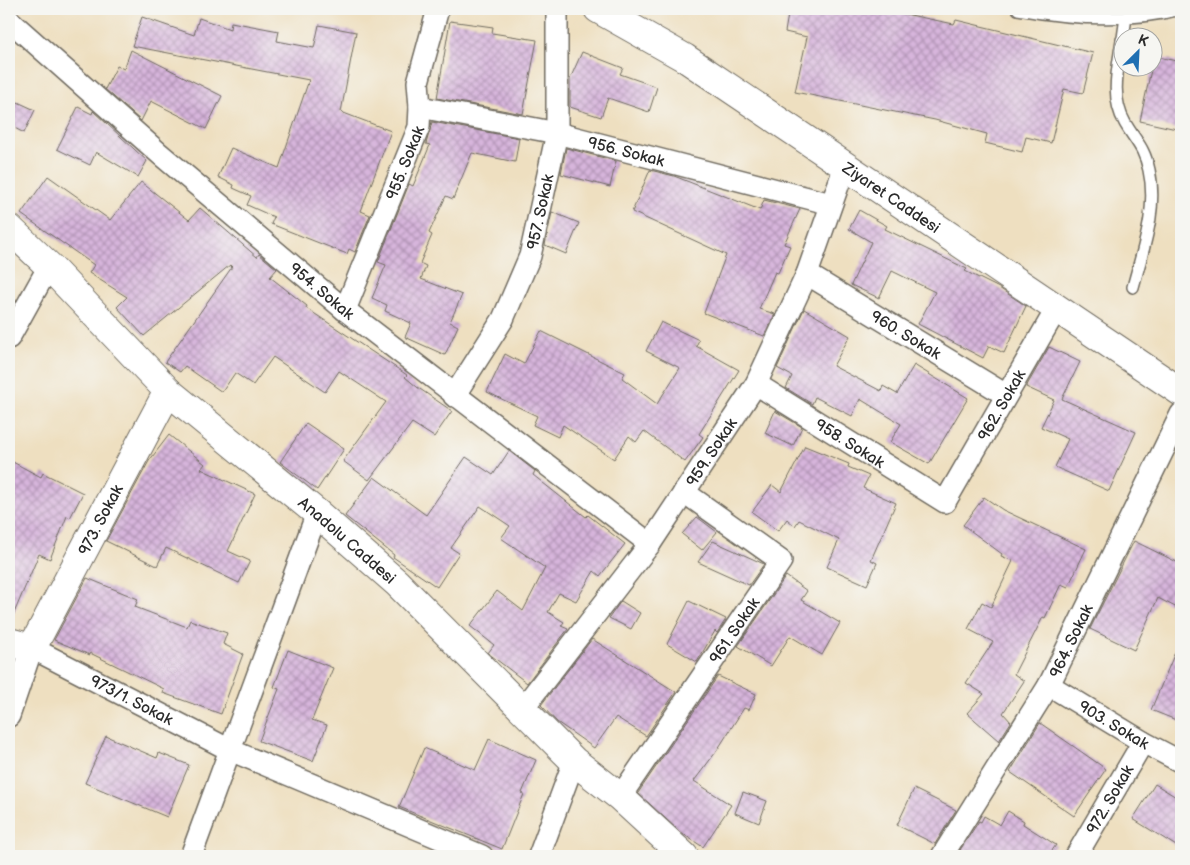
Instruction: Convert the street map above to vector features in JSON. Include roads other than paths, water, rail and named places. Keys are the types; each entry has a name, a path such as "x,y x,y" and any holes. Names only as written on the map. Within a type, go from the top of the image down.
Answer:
{"street":[{"name":"955. Sokak","path":"345,310 419,127 418,82 438,9"},
{"name":"957. Sokak","path":"454,396 503,319 530,256 557,133 557,9"},
{"name":"Ziyaret Caddesi","path":"598,9 685,58 1181,392"},
{"name":"954. Sokak","path":"9,20 160,154 345,310 454,396 650,544"},
{"name":"956. Sokak","path":"420,107 557,133 831,204"},
{"name":"959. Sokak","path":"523,708 650,544 756,384 807,274 845,166"},
{"name":"Anadolu Caddesi","path":"9,228 49,266 168,391 317,513 397,583 574,761 620,797 684,856"},
{"path":"9,338 49,266"},
{"name":"960. Sokak","path":"807,274 1006,395"},
{"name":"962. Sokak","path":"945,502 1057,308"},
{"name":"958. Sokak","path":"756,384 945,502"},
{"name":"973. Sokak","path":"20,645 168,391"},
{"name":"964. Sokak","path":"942,856 1049,685 1181,414"},
{"name":"961. Sokak","path":"620,797 781,561 684,492"},
{"path":"191,856 317,513"},
{"path":"9,716 20,645"},
{"name":"973/1. Sokak","path":"20,645 230,750 455,851 482,856"},
{"name":"903. Sokak","path":"1049,685 1143,742 1181,762"},
{"name":"972. Sokak","path":"1076,856 1143,742"},
{"path":"539,856 574,761"}],"lane":[{"path":"1018,9 1064,17 1126,18 1181,9"},
{"path":"1125,28 1126,18"},
{"path":"1116,78 1117,101 1124,121 1138,140 1145,155 1152,189 1149,226 1133,287"}]}
